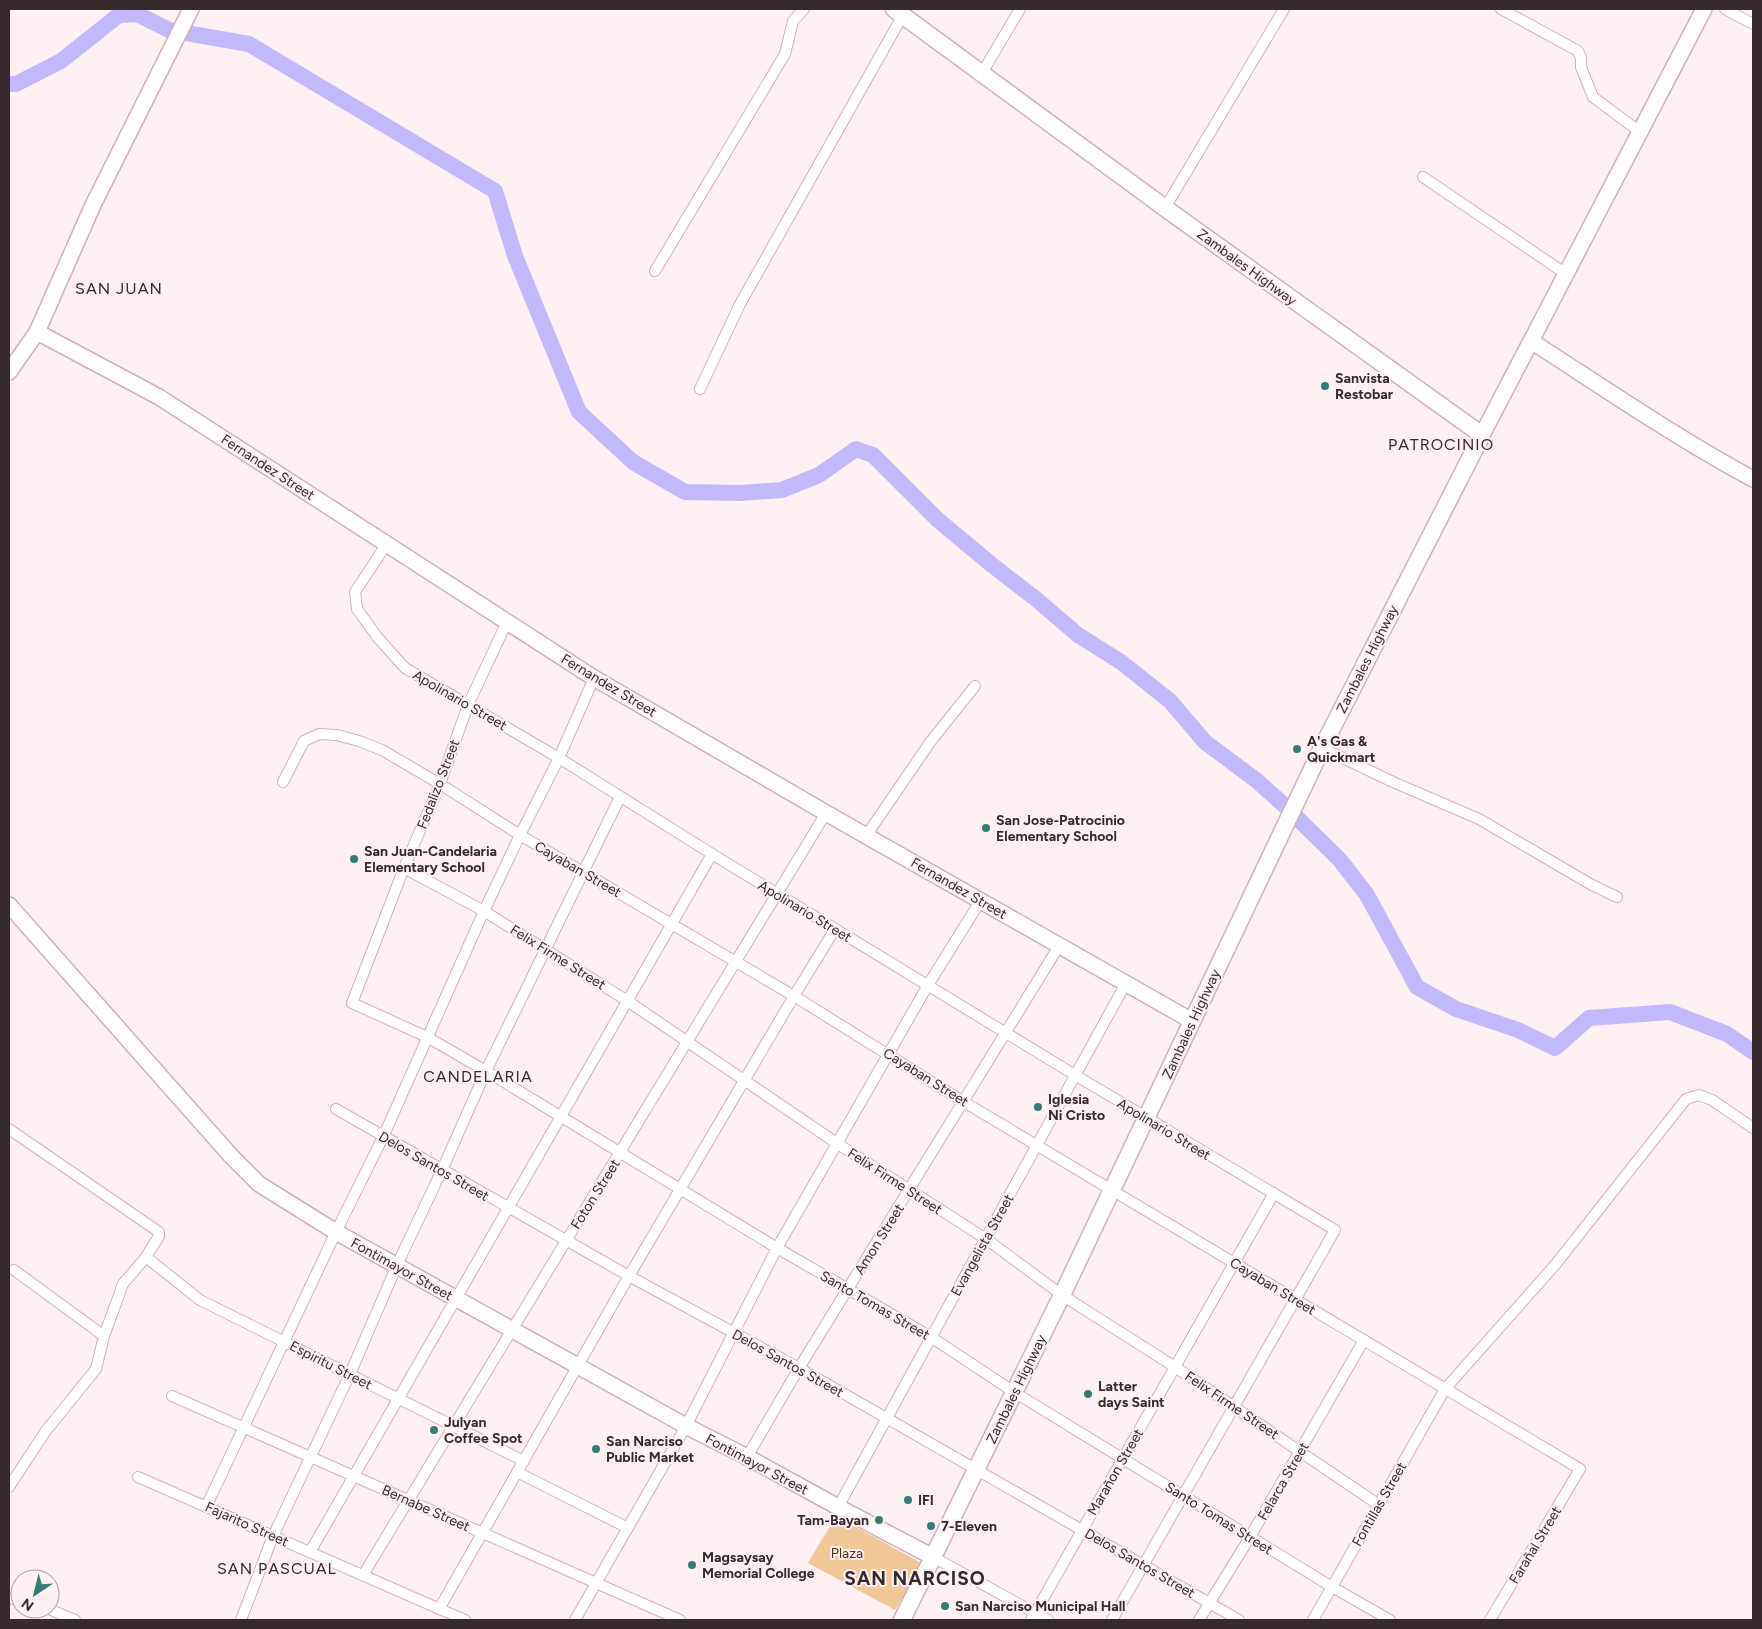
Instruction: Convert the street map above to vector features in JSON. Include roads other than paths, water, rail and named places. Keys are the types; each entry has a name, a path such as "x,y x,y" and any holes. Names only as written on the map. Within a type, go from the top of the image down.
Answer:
{"main road":[{"name":"Zambales Highway","path":"898,12 1165,208 1482,435 1322,748 1062,1295 902,1620"}],"street":[{"path":"655,271 784,54 793,21 804,9"},
{"path":"982,73 1020,9"},
{"path":"1165,208 1284,9"},
{"path":"1500,9 1578,51 1582,58 1581,67 1593,97 1640,132"},
{"path":"1482,435 1704,9"},
{"path":"1725,9 1753,24"},
{"path":"700,389 740,304 898,12"},
{"path":"9,372 37,332 93,204 188,14"},
{"path":"1423,176 1566,274"},
{"name":"Fernandez Street","path":"37,332 159,397 594,678 866,836 1192,1021"},
{"path":"1531,341 1654,420 1753,479"},
{"name":"Apolinario Street","path":"386,544 355,592 357,609 378,638 405,668 559,758 777,894 1146,1118 1335,1230 1296,1300"},
{"name":"Fedalizo Street","path":"352,1003 404,868 440,784 468,705 507,622"},
{"path":"206,1507 336,1232 384,1137 484,911 559,758 594,678"},
{"path":"866,836 932,741 975,686"},
{"name":"Cayaban Street","path":"284,782 304,742 318,734 337,734 382,750 520,835 794,996 964,1102 1580,1469"},
{"path":"1322,748 1393,782 1479,819 1592,885 1617,897"},
{"path":"241,1620 273,1536 350,1374 397,1265 486,1071 620,797"},
{"name":"Foton Street","path":"363,1575 826,813"},
{"path":"310,1552 561,1117 626,1000 712,854"},
{"name":"Felix Firme Street","path":"404,868 484,911 626,1000 838,1144 986,1239 1062,1295 1175,1367 1379,1505"},
{"path":"575,1620 686,1426 778,1248 888,1053 980,900"},
{"name":"Fontimayor Street","path":"9,905 231,1156 259,1184 336,1232 512,1330 686,1426 933,1557 1033,1616 1048,1620"},
{"path":"439,1609 629,1276 835,929"},
{"name":"Amon Street","path":"747,1457 799,1368 1059,946"},
{"name":"Evangelista Street","path":"838,1507 1126,983"},
{"name":"Santo Tomas Street","path":"352,1003 427,1037 486,1071 778,1248 931,1337 1014,1392 1332,1587 1390,1620"},
{"name":"Fontillas Street","path":"1313,1620 1445,1389 1555,1264 1686,1099 1699,1096 1712,1100 1753,1128"},
{"name":"Delos Santos Street","path":"336,1109 629,1276 799,1368 1239,1620"},
{"path":"9,1130 158,1232 159,1236 146,1256 122,1284 104,1336 96,1370 45,1432 9,1487"},
{"name":"Marañon Street","path":"1033,1616 1274,1193"},
{"name":"Espiritu Street","path":"146,1256 200,1300 524,1461"},
{"path":"14,1270 104,1336"},
{"path":"1112,1620 1296,1300"},
{"name":"Felarca Street","path":"1199,1620 1250,1537 1364,1340"},
{"name":"Bernabe Street","path":"172,1396 680,1620"},
{"name":"Farañal Street","path":"1490,1620 1580,1469"},
{"path":"517,1472 628,1528"},
{"name":"Fajarito Street","path":"138,1477 465,1620"},
{"path":"60,1614 75,1620"}],"waterway":[{"path":"9,84 16,84 61,61 119,15 137,14 169,30 249,44 495,191 515,256 579,412 633,462 685,492 741,493 782,490 819,475 856,449 873,455 938,520 1078,635 1121,662 1170,701 1205,742 1256,780 1284,805 1340,860 1367,895 1417,987 1456,1009 1518,1030 1555,1048 1589,1018 1670,1012 1727,1034 1753,1052"}],"place":[{"name":"Sanvista Restobar","path":"1325,386"},
{"name":"A's Gas & Quickmart","path":"1297,749"},
{"name":"San Jose-Patrocinio Elementary School","path":"986,828"},
{"name":"San Juan-Candelaria Elementary School","path":"354,859"},
{"name":"Iglesia Ni Cristo","path":"1038,1107"},
{"name":"Latter days Saint","path":"1088,1394"},
{"name":"Julyan Coffee Spot","path":"434,1430"},
{"name":"San Narciso Public Market","path":"596,1449"},
{"name":"IFI","path":"908,1500"},
{"name":"Tam-Bayan","path":"879,1520"},
{"name":"7-Eleven","path":"931,1526"},
{"name":"Magsaysay Memorial College","path":"692,1565"},
{"name":"San Narciso Municipal Hall","path":"945,1606"}],"district":[{"name":"SAN JUAN","path":"119,288"},
{"name":"PATROCINIO","path":"1441,444"},
{"name":"CANDELARIA","path":"478,1076"},
{"name":"SAN PASCUAL","path":"277,1568"},
{"name":"SAN NARCISO","path":"915,1578"}],"park label":[{"name":"Plaza","path":"847,1553"}]}
